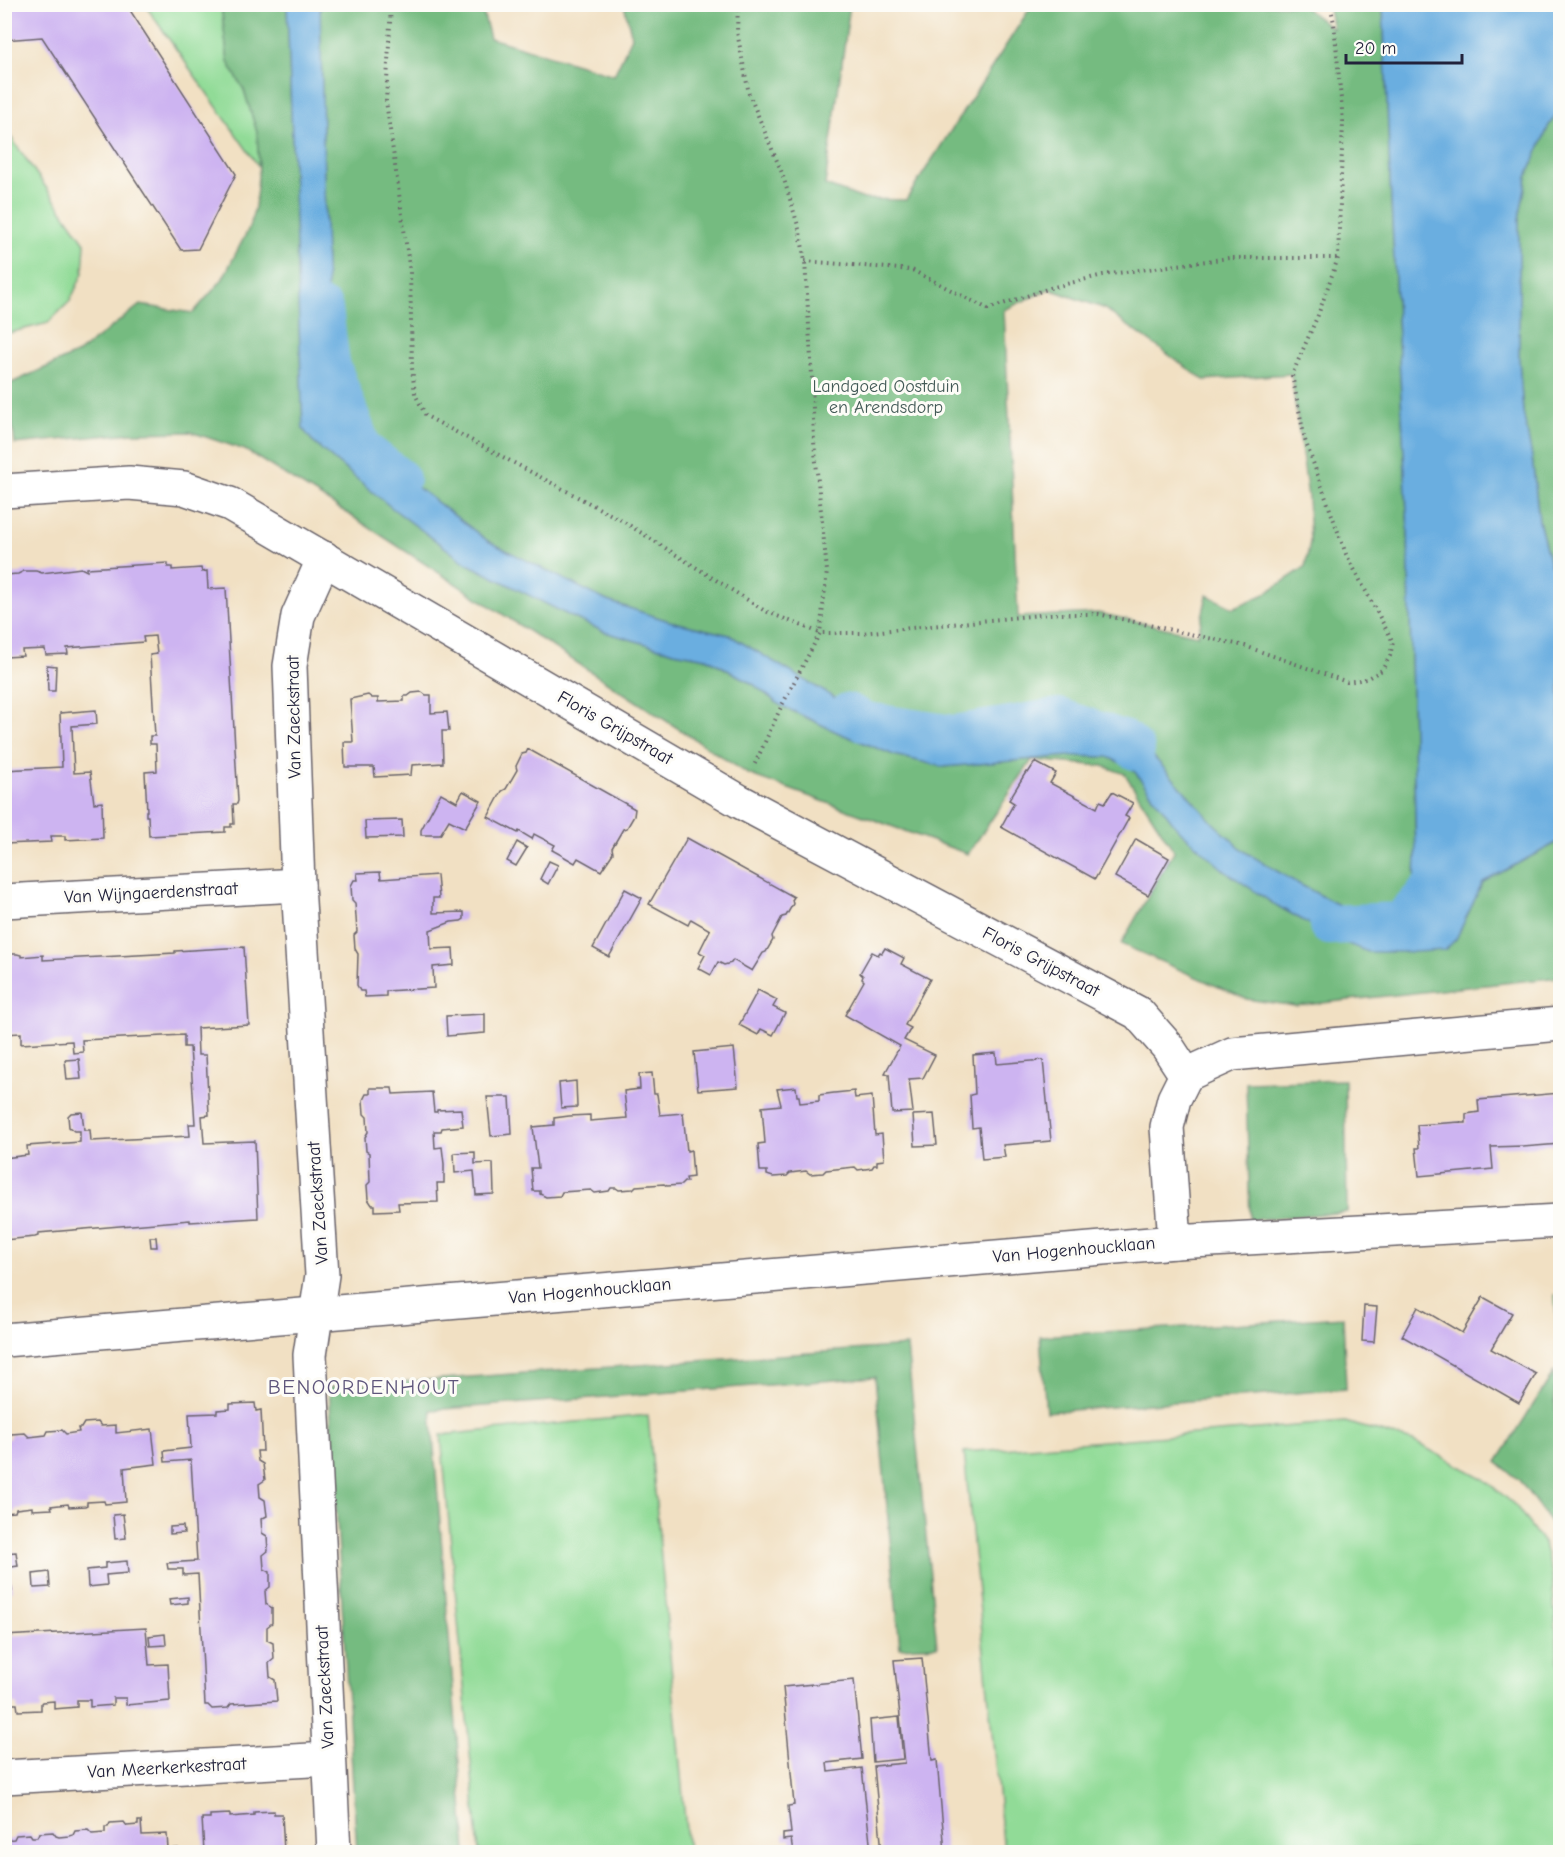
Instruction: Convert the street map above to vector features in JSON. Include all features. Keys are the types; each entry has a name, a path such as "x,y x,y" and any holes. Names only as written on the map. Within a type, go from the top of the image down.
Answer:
{"street":[{"name":"Floris Grijpstraat","path":"4,491 129,483 184,488 230,504 739,801 1138,1013 1167,1046 1186,1075"},
{"name":"Van Zaeckstraat","path":"324,558 298,616 290,666 298,885 322,1275 310,1355 334,1852"},
{"name":"Van Wijngaerdenstraat","path":"4,901 298,885"},
{"path":"1186,1075 1232,1054 1560,1024"},
{"name":"Van Hogenhoucklaan","path":"1175,1242 1167,1127 1174,1099 1186,1075"},
{"name":"Van Hogenhoucklaan","path":"4,1340 1175,1242 1560,1221"},
{"name":"Van Meerkerkestraat","path":"4,1777 329,1759"}],"path":[{"path":"391,4 386,101 410,272 412,368 415,394 426,416 621,520 765,611 820,633 861,633 1050,614 1098,614 1245,646 1347,682 1366,679 1382,670 1390,656 1393,642 1346,554 1305,440 1292,375 1318,315 1338,258 1343,121 1334,23 1330,4"},
{"path":"738,4 737,32 749,94 782,173 800,232 805,261 814,442 827,571 820,633 781,707 739,801"},
{"path":"805,261 912,270 988,309 1050,288 1103,275 1229,258 1338,258"}],"green space":[{"path":"145,5 221,5 228,62 244,90 257,132 259,167"},
{"path":"221,5 287,5 303,429 314,443 392,508 466,563 605,632 674,652 706,658 753,684 780,705 839,733 894,755 943,767 1069,756 1108,757 1132,768 1178,829 1225,871 1274,904 1338,940 1456,939 1483,882 1560,841 1560,977 1295,1006 1246,999 1121,944 1174,851 1125,774 1103,766 1032,760 968,854 748,774 350,515 245,450 191,432 132,433 15,444 7,385 78,353 140,305 193,313 222,280 249,228 255,207 259,167 257,132 244,90 228,62"},
{"name":"Landgoed Oostduin en Arendsdorp","path":"320,5 481,5 490,38 614,75 632,37 624,5 850,5 825,185 864,199 906,200 1032,5 1301,5 1333,29 1328,5 1383,5 1408,531 1416,857 1414,899 1407,917 1392,924 1369,921 1297,883 1245,852 1214,824 1144,746 1077,727 937,736 910,731 850,707 729,635 669,621 607,601 488,541 358,442 342,425 332,391 326,266","holes":["1049,289 1103,308 1204,380 1291,374 1308,497 1310,542 1305,567 1263,595 1233,608 1207,595 1198,635 1098,613 1018,617 1004,310"]},
{"path":"1560,110 1560,578 1550,564 1539,521 1532,457 1523,412 1519,360 1519,219 1527,177 1549,125"},
{"path":"5,129 85,243 83,273 70,301 48,323 5,334"},
{"path":"1345,1080 1347,1212 1250,1220 1246,1083"},
{"path":"1555,1295 1560,1295 1560,1409"},
{"path":"1343,1317 1346,1389 1046,1412 1040,1336"},
{"path":"907,1346 937,1646 900,1648 875,1377 431,1410 466,1852 357,1852 329,1387"},
{"path":"1554,1372 1560,1527 1554,1527 1519,1480 1497,1462"},
{"path":"648,1415 688,1852 479,1852 441,1435"},
{"path":"1345,1422 1413,1441 1484,1479 1516,1506 1544,1544 1552,1574 1560,1686 1560,1852 1004,1852 964,1452"}],"water":[{"path":"287,5 320,5 326,266 332,390 342,425 358,442 488,541 607,601 669,621 729,635 850,707 910,731 937,736 1077,727 1110,730 1144,746 1214,824 1245,852 1297,883 1369,921 1392,924 1407,917 1414,899 1416,857 1408,531 1383,5 1560,5 1560,110 1549,125 1527,177 1519,219 1519,360 1523,412 1532,457 1539,521 1550,564 1560,578 1560,841 1483,882 1456,939 1445,950 1368,952 1338,940 1274,904 1225,871 1178,829 1132,768 1108,757 1069,756 943,767 894,755 839,733 780,705 753,684 707,658 674,652 605,632 466,563 392,508 314,443 303,429"}],"building":[{"path":"4,4 126,4 236,174 198,249 181,250 42,37 4,40"},
{"path":"168,563 168,567 172,567 172,570 201,568 202,572 207,571 208,589 226,588 238,801 237,804 233,804 234,824 231,824 231,827 225,827 225,832 149,836 145,772 157,771 156,744 150,744 150,736 155,736 150,655 157,654 155,636 143,637 144,642 67,648 68,654 46,655 45,649 22,650 23,656 5,657 5,575 24,571 42,573 81,568 87,571 87,568"},
{"path":"47,665 56,666 55,691 48,691"},
{"path":"422,692 431,695 431,713 447,712 449,731 442,731 443,763 412,765 411,775 375,777 374,767 345,767 344,742 353,742 350,699 368,695 378,698 378,702 404,701 404,696"},
{"path":"96,710 97,724 72,726 74,773 90,772 94,803 102,802 103,838 65,840 65,836 51,836 52,842 4,844 4,770 62,767 60,713"},
{"path":"528,749 635,809 634,816 627,828 623,829 612,848 613,853 601,871 578,858 575,863 552,850 555,845 534,834 532,839 488,817 517,770 516,766 522,754"},
{"path":"1035,762 1056,773 1050,783 1097,808 1100,801 1105,803 1112,792 1133,803 1125,816 1129,818 1095,879 1001,827 1014,803 1009,800"},
{"path":"463,791 481,801 465,828 449,820 440,835 421,835 421,830 441,793 457,802"},
{"path":"402,820 403,837 366,838 365,821"},
{"path":"687,838 794,897 793,904 786,916 782,917 772,936 773,940 752,971 733,960 724,965 718,962 711,975 698,968 705,955 699,952 710,930 691,919 688,925 649,904"},
{"path":"1136,839 1169,858 1148,895 1115,877"},
{"path":"517,842 527,848 516,866 507,861"},
{"path":"549,861 558,865 548,884 540,879"},
{"path":"380,872 381,879 437,875 439,898 433,898 433,913 464,912 464,919 461,921 451,922 430,930 431,949 453,948 454,965 433,967 434,988 386,991 386,996 365,997 364,991 360,991 357,985 358,954 355,949 354,935 357,932 351,886 354,880 358,880 357,873"},
{"path":"625,889 642,898 609,957 593,948"},
{"path":"244,947 249,1025 197,1028 198,1055 206,1055 209,1115 202,1116 204,1143 255,1141 258,1218 190,1222 190,1220 38,1233 35,1237 4,1240 4,1158 28,1155 27,1146 80,1142 80,1131 74,1131 69,1127 68,1116 71,1113 82,1112 84,1130 90,1130 91,1141 190,1136 189,1124 195,1124 190,1047 184,1047 184,1035 82,1040 83,1052 73,1053 72,1041 21,1044 21,1033 4,1034 4,954 17,954 21,957 43,955 43,960"},
{"path":"885,948 904,958 901,964 930,979 905,1025 911,1028 904,1040 935,1055 923,1078 909,1079 913,1112 892,1113 889,1074 885,1073 900,1046 845,1015 864,981 860,973 872,952 878,955"},
{"path":"758,990 777,1000 773,1007 785,1013 773,1035 761,1029 758,1035 739,1025"},
{"path":"485,1014 485,1033 447,1036 446,1016"},
{"path":"734,1048 738,1087 698,1090 694,1052"},
{"path":"996,1053 997,1064 1043,1060 1051,1141 1003,1145 1005,1157 982,1159 979,1127 972,1128 970,1095 975,1094 973,1055"},
{"path":"79,1059 81,1079 67,1080 65,1060"},
{"path":"652,1073 654,1094 657,1094 660,1115 683,1113 687,1151 691,1150 693,1177 686,1178 687,1182 681,1185 636,1186 633,1189 619,1190 611,1188 609,1191 595,1193 591,1190 562,1192 560,1196 546,1197 540,1194 540,1191 533,1191 531,1168 538,1168 533,1127 554,1125 554,1118 569,1116 590,1115 590,1121 627,1118 624,1091 640,1089 639,1074"},
{"path":"576,1081 577,1107 561,1108 559,1083"},
{"path":"796,1087 800,1103 819,1101 819,1095 854,1091 855,1098 872,1096 875,1135 882,1134 884,1160 877,1161 877,1165 872,1168 858,1170 855,1167 810,1174 806,1171 773,1177 767,1175 767,1171 760,1171 758,1144 765,1143 762,1107 781,1105 777,1089"},
{"path":"370,1088 392,1088 393,1094 432,1092 434,1112 461,1109 463,1126 434,1131 435,1148 442,1147 444,1164 444,1183 437,1183 438,1202 398,1203 399,1210 375,1211 375,1205 372,1205 368,1199 369,1153 366,1151 365,1137 368,1132 363,1100 366,1094 370,1094"},
{"path":"1560,1093 1560,1144 1491,1147 1493,1169 1419,1176 1416,1148 1419,1148 1417,1125 1466,1123 1466,1114 1479,1112 1478,1100"},
{"path":"487,1097 510,1097 512,1134 491,1136"},
{"path":"934,1114 937,1145 915,1146 913,1115"},
{"path":"475,1152 475,1164 493,1163 494,1194 476,1195 474,1171 455,1173 454,1153"},
{"path":"150,1237 156,1237 157,1247 151,1247"},
{"path":"1483,1297 1512,1313 1491,1349 1536,1374 1519,1403 1402,1336 1418,1307 1462,1333"},
{"path":"1364,1306 1377,1307 1374,1342 1362,1341"},
{"path":"255,1403 256,1411 261,1410 263,1451 257,1451 258,1461 263,1464 265,1480 259,1484 260,1497 265,1500 267,1516 261,1519 262,1533 267,1536 268,1551 263,1555 264,1569 270,1572 270,1587 265,1591 266,1604 272,1608 272,1623 267,1627 267,1640 273,1643 274,1659 269,1663 270,1677 275,1680 277,1701 231,1704 228,1708 212,1709 205,1705 198,1574 183,1575 183,1569 168,1569 167,1563 197,1561 191,1460 165,1462 164,1451 191,1448 189,1414 217,1413 217,1410 230,1409 230,1404"},
{"path":"98,1422 101,1426 116,1425 116,1433 152,1429 156,1464 124,1468 126,1502 105,1504 104,1501 87,1502 85,1506 69,1507 68,1504 51,1506 52,1509 32,1510 32,1507 4,1513 4,1439 9,1439 11,1434 25,1433 29,1437 46,1435 48,1431 62,1430 66,1434 79,1432 78,1428 81,1428 84,1423"},
{"path":"123,1514 126,1538 115,1539 113,1515"},
{"path":"183,1526 184,1533 170,1534 170,1527"},
{"path":"16,1552 18,1566 4,1568 4,1553"},
{"path":"127,1561 128,1573 106,1575 107,1585 88,1587 87,1570 105,1568 105,1563"},
{"path":"49,1572 50,1587 34,1588 33,1574"},
{"path":"10,1576 12,1591 4,1592 4,1577"},
{"path":"188,1597 188,1603 170,1605 169,1599"},
{"path":"146,1628 149,1665 168,1664 170,1701 126,1705 126,1698 113,1698 113,1705 90,1707 90,1700 77,1700 77,1707 54,1709 54,1701 42,1702 41,1710 18,1711 17,1704 4,1704 4,1636"},
{"path":"165,1634 166,1645 150,1646 149,1636"},
{"path":"922,1658 932,1761 937,1760 945,1852 882,1852 874,1766 905,1763 894,1660"},
{"path":"854,1680 862,1759 827,1763 828,1772 862,1768 871,1852 793,1852 791,1839 783,1840 783,1834 791,1833 788,1806 794,1805 783,1687"},
{"path":"899,1717 903,1759 873,1762 870,1720"},
{"path":"274,1811 274,1814 282,1814 284,1852 204,1852 202,1818 210,1818 210,1815 230,1814 230,1817"},
{"path":"138,1821 141,1821 142,1835 167,1834 168,1849 178,1848 178,1852 4,1852 4,1840 14,1839 16,1835 30,1834 32,1837 37,1837 39,1833 53,1832 59,1837 73,1835 75,1831 88,1830 92,1834 105,1833 105,1827 108,1827 110,1823 124,1822 127,1826 138,1825"}],"waterway":[{"path":"323,309 330,364 362,449 400,479"},
{"path":"848,713 866,722 954,735 1059,718 1128,742 1135,750"},
{"path":"1329,925 1401,922 1444,874"}],"district":[{"name":"BENOORDENHOUT","path":"364,1387"}]}
